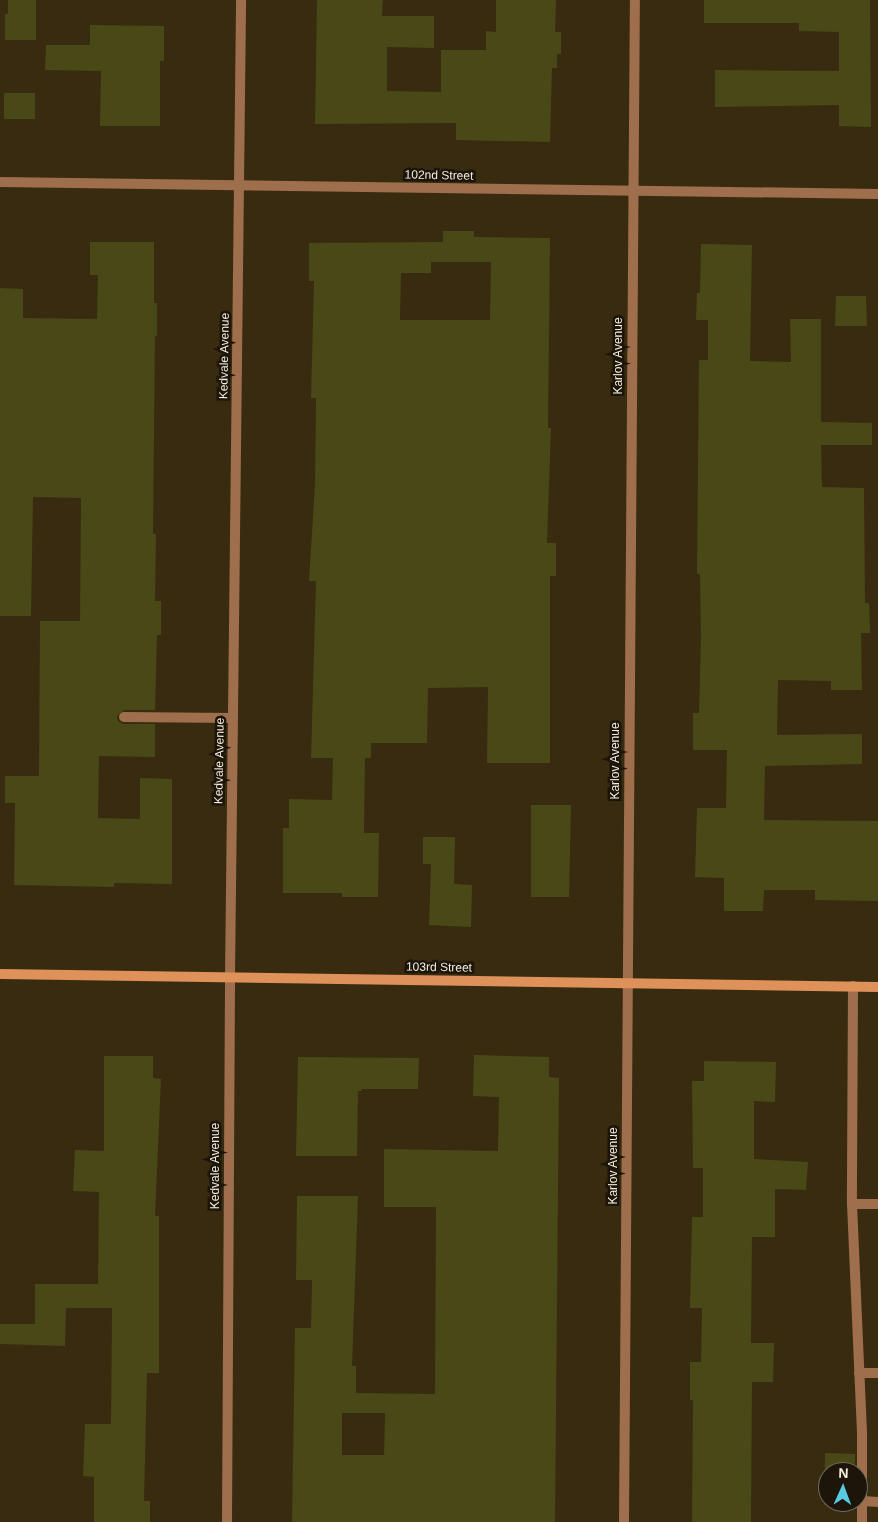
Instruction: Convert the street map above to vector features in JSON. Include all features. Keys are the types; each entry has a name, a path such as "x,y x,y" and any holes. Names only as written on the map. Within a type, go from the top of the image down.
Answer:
{"main road":[{"name":"103rd Street","path":"0,974 878,987"}],"street":[{"name":"Kedvale Avenue","path":"227,1522 230,977 241,0"},
{"name":"Karlov Avenue","path":"624,1522 635,0"},
{"name":"102nd Street","path":"0,182 878,194"},
{"path":"124,717 233,718"},
{"path":"853,986 852,1204 862,1462"},
{"path":"852,1204 878,1204"},
{"path":"859,1373 878,1374"}],"building":[{"path":"8,0 36,0 36,40 5,40 5,14 8,14"},
{"path":"317,0 383,0 382,16 434,16 434,48 387,47 387,91 441,92 441,50 486,50 486,31 496,32 496,0 556,0 555,32 561,32 561,54 557,54 557,68 552,68 550,142 456,140 456,123 315,124"},
{"path":"704,0 870,0 871,127 839,126 839,105 715,107 715,70 839,71 839,32 799,31 799,23 704,23"},
{"path":"90,25 164,26 164,61 160,61 160,126 100,126 101,71 45,70 46,45 90,45"},
{"path":"4,93 35,93 35,119 4,119"},
{"path":"443,231 474,231 474,237 550,238 548,428 551,428 547,543 556,543 556,576 550,576 550,763 487,763 488,687 428,688 427,743 371,743 371,758 365,758 364,833 379,833 378,897 342,897 342,893 283,893 283,828 289,828 289,799 332,800 333,758 311,758 316,581 309,581 315,484 316,398 311,398 314,281 309,281 309,243 443,242","holes":["431,262 491,262 490,320 400,320 401,273 431,273"]},
{"path":"90,242 154,242 154,303 157,303 153,534 156,534 155,601 161,601 161,635 157,635 155,710 124,710 117,716 118,721 123,724 155,724 155,757 99,756 98,818 140,819 140,778 172,779 172,884 114,883 114,887 14,885 15,803 5,803 5,776 39,776 40,621 80,621 81,498 33,497 31,616 0,616 0,288 23,289 23,318 97,319 98,275 90,275"},
{"path":"701,244 752,245 750,361 791,362 790,319 821,319 821,422 872,423 872,445 821,445 822,487 864,488 865,603 869,603 870,633 861,633 862,690 831,690 831,681 778,680 777,735 862,734 862,764 765,766 764,820 878,821 878,901 815,900 815,890 764,890 763,911 724,911 724,878 695,877 697,808 726,808 727,750 693,750 693,713 699,713 701,637 700,574 697,574 699,360 708,360 708,320 696,320 697,293 700,293"},
{"path":"836,296 866,296 867,326 835,326"},
{"path":"531,805 571,805 569,897 531,897"},
{"path":"423,837 455,837 454,884 472,885 471,927 429,925 431,864 423,864"},
{"path":"474,1055 549,1057 549,1077 559,1078 555,1522 292,1522 295,1328 311,1328 312,1280 296,1280 297,1196 358,1196 352,1366 356,1366 356,1393 435,1394 436,1207 384,1207 384,1149 498,1151 499,1097 473,1096","holes":["342,1413 385,1413 384,1455 342,1455"]},
{"path":"104,1056 153,1056 153,1078 161,1079 155,1216 159,1216 159,1373 147,1373 144,1501 150,1501 150,1522 94,1522 94,1477 83,1476 85,1424 111,1424 112,1308 66,1308 65,1346 0,1344 0,1324 35,1324 35,1284 98,1284 99,1192 73,1191 75,1150 104,1151"},
{"path":"298,1057 419,1058 418,1089 362,1089 362,1091 358,1091 357,1156 296,1156"},
{"path":"704,1061 776,1062 775,1102 754,1101 754,1159 808,1162 806,1190 775,1189 775,1237 752,1237 751,1343 774,1343 773,1382 752,1382 751,1522 692,1522 693,1400 690,1400 690,1362 701,1362 702,1308 690,1308 692,1217 703,1217 703,1168 693,1168 692,1081 704,1081"},
{"path":"825,1453 855,1454 855,1462 825,1462"}]}
